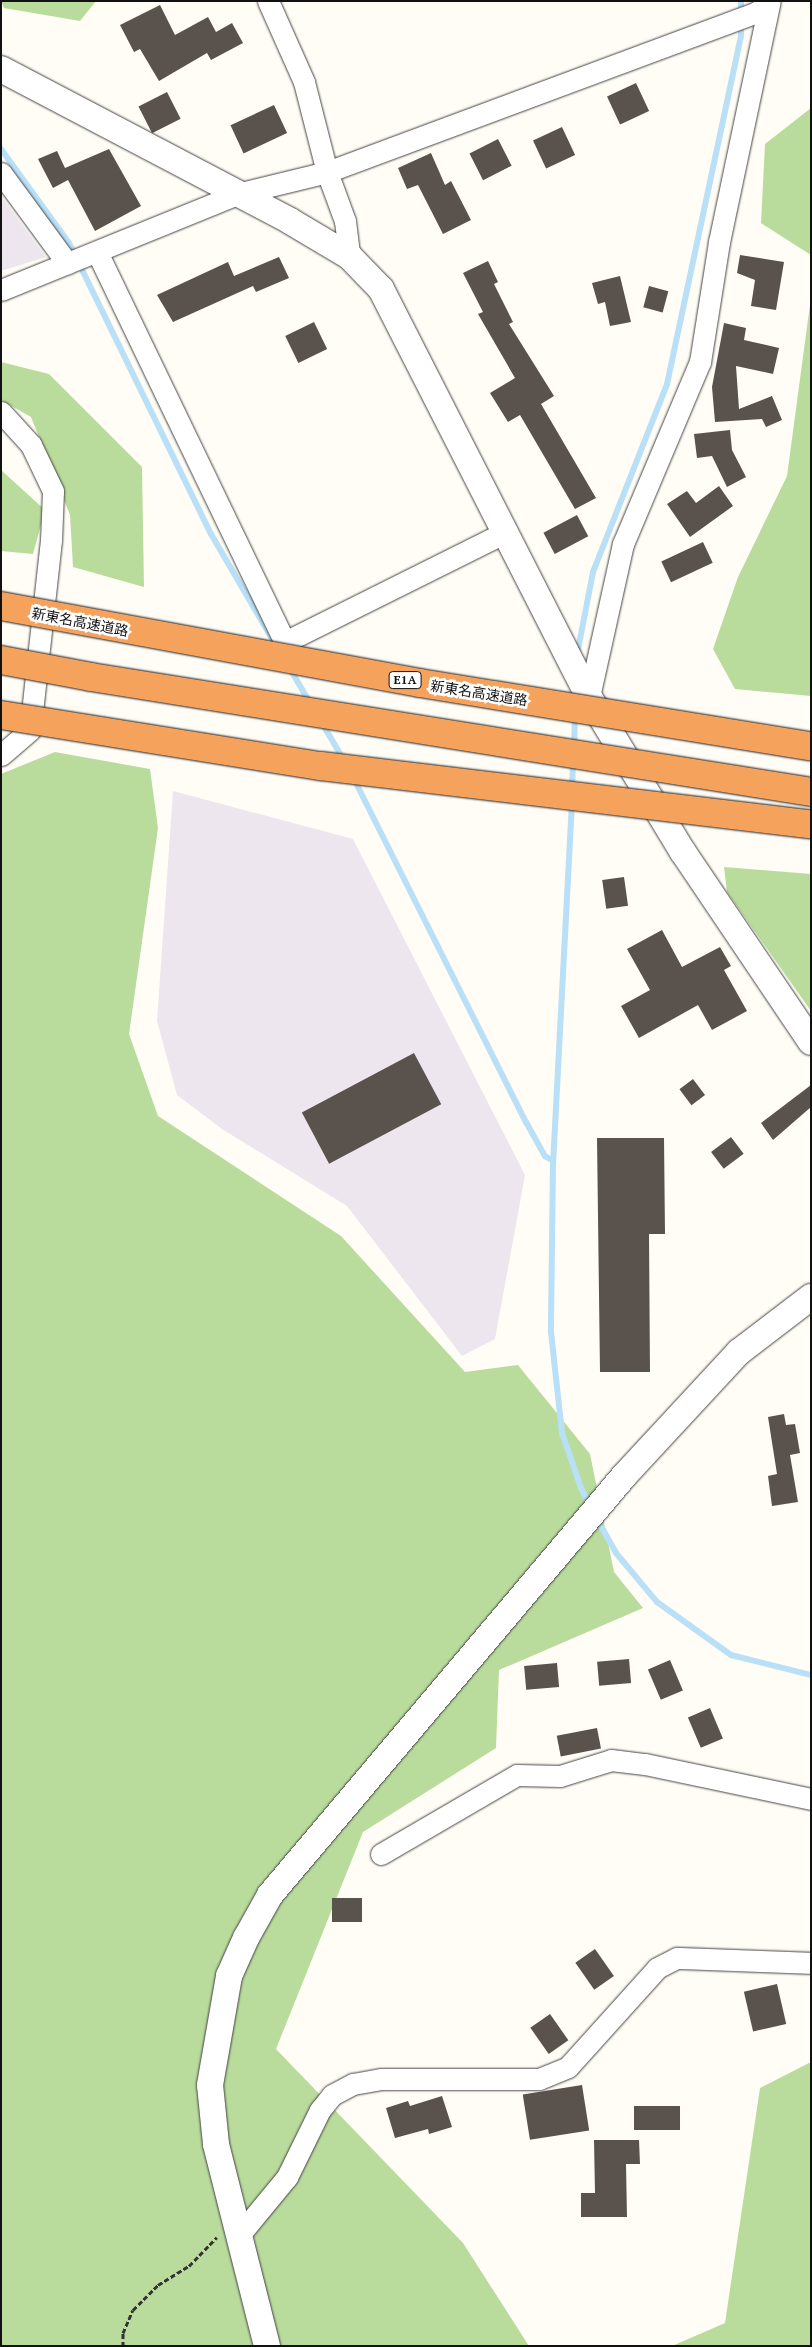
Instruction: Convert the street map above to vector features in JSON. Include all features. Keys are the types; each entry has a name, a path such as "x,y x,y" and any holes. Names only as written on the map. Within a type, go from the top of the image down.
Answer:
{"highway":[{"name":"新東名高速道路","path":"1,606 410,681 811,746"},
{"path":"1,660 90,677 811,792"},
{"path":"1,715 321,766 811,824"}],"street":[{"path":"268,1 304,82 327,172 345,221 349,256"},
{"path":"1,290 237,194 327,172 726,23 765,6"},
{"path":"589,697 623,544 700,362 719,242 765,6"},
{"path":"1,69 237,194 349,256 381,289 589,697 683,852 811,1042"},
{"path":"1,173 68,262"},
{"path":"97,252 285,642 504,533"},
{"path":"1,412 31,445 53,491 51,540 30,730 1,754"},
{"path":"267,2346 238,2225 216,2144 210,2085 229,1976 246,1938 270,1895 580,1529 739,1352 811,1297"},
{"path":"381,1854 518,1775 560,1776 611,1760 645,1764 811,1799"},
{"path":"238,2225 287,2178 320,2110 332,2095 353,2084 382,2079 539,2079 568,2067 657,1968 677,1958 811,1963"}],"path":[{"path":"123,2346 123,2334 132,2310 158,2285 189,2266 238,2225"}],"shaded area":[{"path":"1,196 46,257 1,271"},
{"path":"173,791 353,839 525,1175 495,1339 462,1356 347,1206 222,1129 177,1095 157,1021"}],"green space":[{"path":"1,1 96,1 80,21 4,8"},
{"path":"811,108 811,255 761,223 765,144"},
{"path":"811,297 811,696 735,689 713,649 738,577 787,476"},
{"path":"1,362 49,374 142,467 144,587 73,567 70,515 31,417 1,400"},
{"path":"1,470 45,510 33,554 1,551"},
{"path":"55,752 150,769 158,828 129,1034 158,1116 341,1236 465,1372 518,1365 590,1454 614,1572 643,1608 499,1670 496,1748 363,1832 276,2049 463,2243 529,2346 1,2346 1,774"},
{"path":"724,867 811,874 811,1011 727,892"},
{"path":"811,2062 811,2346 672,2346 725,2323 760,2088"}],"building":[{"path":"160,5 175,35 208,17 216,32 232,23 243,43 211,60 207,53 159,81 140,49 134,52 120,25"},
{"path":"636,83 649,111 620,125 607,97"},
{"path":"167,92 181,119 152,133 138,107"},
{"path":"274,105 287,133 244,153 230,125"},
{"path":"562,127 575,155 546,169 533,141"},
{"path":"498,139 512,166 483,180 469,154"},
{"path":"109,149 141,206 95,231 68,180 53,188 38,159 57,151 65,168"},
{"path":"431,153 445,185 451,181 471,220 443,234 418,185 407,189 398,168"},
{"path":"740,255 784,262 776,310 751,306 755,280 737,273"},
{"path":"279,257 289,278 256,292 253,286 173,322 157,295 228,262 234,276"},
{"path":"488,261 498,282 494,284 513,322 509,324 554,396 541,404 596,498 575,509 520,415 508,422 490,393 515,378 478,314 483,312 463,273"},
{"path":"620,276 631,322 610,326 605,302 598,304 592,283"},
{"path":"649,286 668,291 663,312 643,307"},
{"path":"314,322 327,349 298,363 285,336"},
{"path":"724,323 746,328 744,340 779,348 773,374 736,366 739,409 772,396 782,420 766,427 762,419 715,422 712,387"},
{"path":"730,430 732,450 746,477 727,487 712,456 697,458 694,434"},
{"path":"719,486 733,506 690,537 667,504 687,491 696,503"},
{"path":"577,515 588,536 555,554 543,533"},
{"path":"703,542 713,563 671,582 661,561"},
{"path":"624,877 628,906 606,909 602,880"},
{"path":"662,930 682,967 720,947 731,966 724,970 747,1011 712,1030 698,1005 639,1038 621,1006 650,990 627,949"},
{"path":"414,1053 441,1104 329,1164 302,1113"},
{"path":"693,1079 705,1095 691,1105 679,1089"},
{"path":"811,1085 811,1107 773,1140 761,1123"},
{"path":"731,1137 744,1154 724,1169 711,1152"},
{"path":"597,1138 664,1138 665,1234 649,1234 650,1372 600,1372"},
{"path":"784,1414 786,1425 795,1424 800,1453 790,1455 798,1502 772,1506 768,1476 777,1474 768,1417"},
{"path":"629,1659 631,1683 599,1686 597,1662"},
{"path":"670,1660 683,1690 661,1700 648,1669"},
{"path":"557,1663 559,1687 526,1690 524,1666"},
{"path":"710,1708 723,1738 701,1748 688,1717"},
{"path":"597,1728 601,1749 561,1756 557,1736"},
{"path":"332,1898 362,1898 362,1922 332,1922"},
{"path":"595,1949 614,1976 594,1990 575,1963"},
{"path":"777,1984 786,2024 753,2032 744,1992"},
{"path":"550,2014 568,2040 549,2054 530,2028"},
{"path":"582,2085 589,2130 530,2140 523,2094"},
{"path":"442,2096 452,2127 429,2134 428,2129 395,2138 386,2108 408,2101 410,2106"},
{"path":"634,2106 680,2106 680,2130 634,2130"},
{"path":"594,2140 639,2140 640,2164 626,2164 627,2217 581,2217 581,2193 595,2193"}],"waterway":[{"path":"577,655 593,572 667,384 741,35 741,1"},
{"path":"1,149 69,243 211,534 272,639"},
{"path":"289,667 310,703"},
{"path":"574,747 575,715"},
{"path":"322,723 345,762"},
{"path":"572,790 573,760"},
{"path":"353,777 526,1122 545,1156 553,1161"},
{"path":"572,802 553,1161 551,1332 562,1433 581,1488 590,1506"},
{"path":"596,1517 616,1553 657,1602 731,1655 811,1675"}]}
